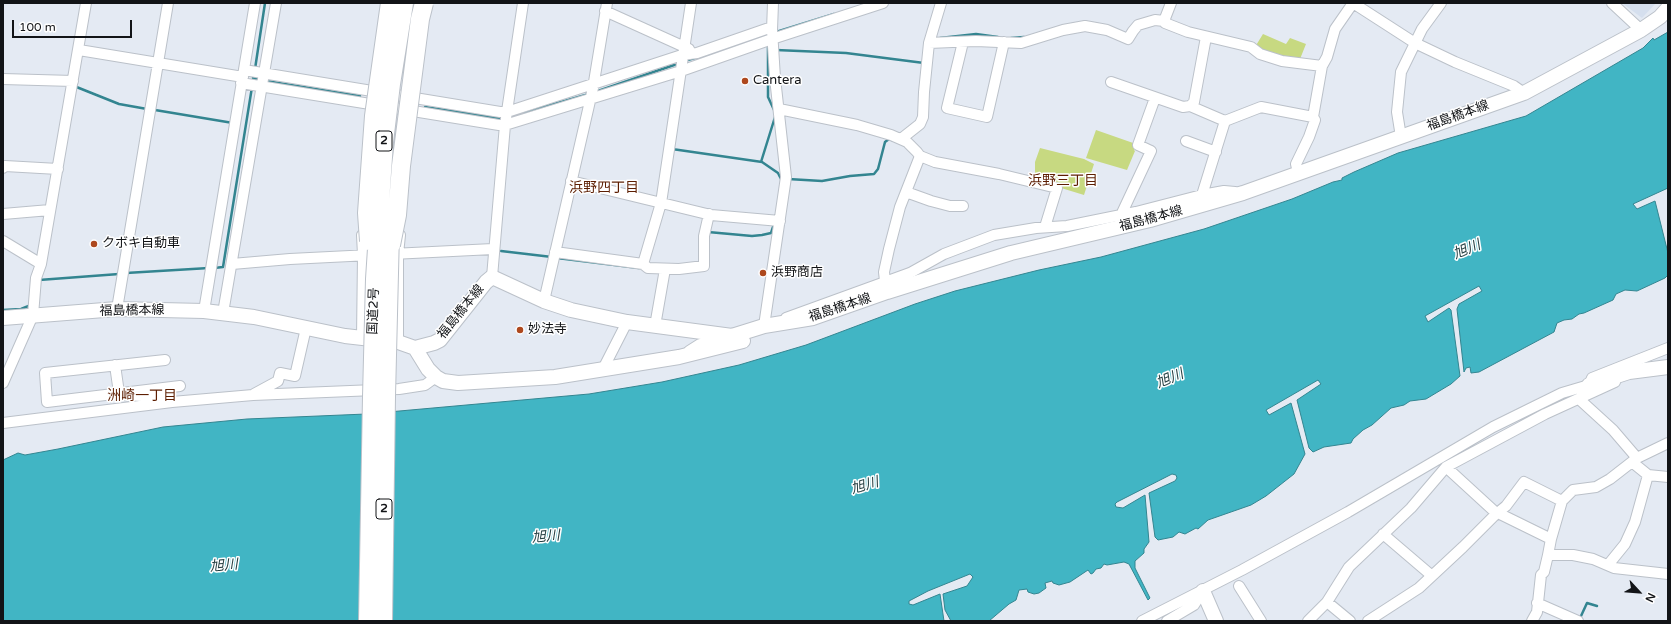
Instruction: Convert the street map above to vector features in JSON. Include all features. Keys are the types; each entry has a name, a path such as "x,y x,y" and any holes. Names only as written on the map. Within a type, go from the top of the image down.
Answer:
{"highway":[{"path":"375,279 367,229 368,179 375,102 390,3"},
{"name":"国道2号","path":"368,621 375,279 384,142 391,84 404,3"},
{"name":"国道2号","path":"383,621 394,253 391,189 401,86 415,3"},
{"path":"394,253 401,166 420,19 424,3"}],"main road":[{"name":"福島橋本線","path":"3,318 34,308 204,311 254,317 362,338 398,342 415,348 440,340 486,282 492,277 544,301 571,310 627,322 732,336 769,325 813,318 887,292 1011,253 1150,220 1243,193 1524,93 1641,30 1660,17 1668,8"},
{"path":"415,348 428,369 436,377 443,380 458,383 556,378 679,357 763,336 813,318"},
{"path":"1588,385 1629,372 1668,367"},
{"path":"1203,590 1216,621"}],"street":[{"path":"3,383 34,308 36,278 41,264 86,3"},
{"path":"117,309 168,3"},
{"path":"223,313 232,266 254,79 255,3"},
{"path":"204,311 235,123 254,79 276,3"},
{"path":"362,338 363,255 360,205 367,104 382,3"},
{"path":"398,342 394,253 431,3"},
{"path":"492,277 506,118 524,3"},
{"path":"643,264 661,203 691,3"},
{"path":"773,3 771,39 786,178 777,221 769,325 910,273 944,254 994,235 1045,227 1067,226 1224,192 1243,193"},
{"path":"254,79 369,90 417,98 506,118 592,92 682,59 771,39 883,3"},
{"path":"903,140 920,124 923,117 927,63 933,43 940,3"},
{"path":"1162,21 1171,3"},
{"path":"1298,173 1296,164 1315,120 1313,117 1322,66 1327,57 1335,30 1355,3 1415,43 1455,62 1514,86 1524,93"},
{"path":"1401,137 1397,112 1401,72 1422,28 1441,3"},
{"path":"1612,3 1641,30"},
{"path":"544,301 592,92 606,7 682,59"},
{"path":"933,43 1021,43 1063,30 1085,26 1107,30 1128,39 1138,25 1146,22 1162,21 1206,38 1251,47 1256,51 1282,61 1322,66"},
{"path":"1190,106 1194,102 1206,38"},
{"path":"79,50 254,79 367,104 499,125 506,118 592,92 697,53 771,39"},
{"path":"963,42 947,108 987,117 1004,42"},
{"path":"3,79 73,81"},
{"path":"1111,82 1183,107 1190,106 1226,121 1261,107 1313,117"},
{"path":"1121,215 1151,151 1138,145 1155,98"},
{"path":"779,109 856,125 903,140 920,156 935,162 999,174 1056,188 1045,227"},
{"path":"1202,196 1226,121"},
{"path":"1186,141 1216,152"},
{"path":"885,281 884,272 900,207 920,156"},
{"path":"3,168 6,166 58,169"},
{"path":"571,181 709,214 777,221"},
{"path":"906,192 931,202 950,206 964,206"},
{"path":"3,214 50,210"},
{"path":"555,255 643,264 648,268 664,270 704,266 705,232 709,214"},
{"path":"3,241 41,264"},
{"path":"232,266 363,255 494,249"},
{"path":"655,326 664,270"},
{"path":"603,369 627,322"},
{"path":"253,395 278,382 280,373 295,376 306,328"},
{"path":"679,357 700,344 732,336"},
{"path":"1142,621 1348,512 1493,427 1562,393 1588,385 1592,378 1668,348"},
{"path":"165,360 45,373 47,402 180,386"},
{"path":"115,365 119,393"},
{"path":"1308,621 1327,602 1348,567 1411,508 1446,467 1545,414 1641,371"},
{"path":"3,423 172,402 253,395 399,389 425,386 436,377"},
{"path":"119,393 121,395 163,397 172,402"},
{"path":"1579,399 1613,430 1634,460 1648,475 1668,477"},
{"path":"1446,467 1448,461 1484,437 1493,427"},
{"path":"1532,621 1536,612 1541,575 1544,572 1551,538 1562,501 1573,490 1596,487 1610,479 1634,460 1653,449 1668,443"},
{"path":"1446,467 1494,511 1551,538"},
{"path":"1608,565 1624,544 1635,522 1648,475"},
{"path":"1368,621 1419,588 1431,575 1506,506 1524,482 1562,501"},
{"path":"1383,534 1431,575"},
{"path":"1548,555 1573,555 1593,560 1614,568 1668,574"},
{"path":"1239,586 1261,621"},
{"path":"1169,620 1194,605 1203,590"},
{"path":"1327,602 1350,621"},
{"path":"1537,603 1578,621"}],"shaded area":[{"path":"1622,3 1656,3 1642,18"}],"green space":[{"path":"1263,34 1286,44 1290,38 1306,44 1300,59 1283,57 1255,47"},
{"path":"1096,130 1136,144 1135,151 1127,170 1086,158"},
{"path":"1040,148 1084,159 1094,164 1084,195 1035,180 1035,162"}],"water":[{"name":"旭川","path":"1668,32 1668,188 1633,204 1637,209 1655,201 1668,253 1668,275 1665,278 1637,291 1625,290 1616,294 1613,300 1579,314 1572,319 1557,323 1554,332 1479,372 1471,373 1470,367 1466,368 1464,372 1457,309 1459,304 1482,291 1479,286 1425,316 1428,322 1449,308 1451,310 1460,376 1451,384 1426,399 1410,401 1404,405 1391,408 1372,425 1363,430 1353,439 1351,443 1324,447 1313,452 1309,448 1297,400 1321,384 1318,380 1266,410 1269,415 1291,403 1305,454 1294,474 1266,496 1251,505 1208,520 1198,529 1196,528 1185,534 1179,532 1173,537 1158,540 1155,537 1149,493 1175,481 1177,478 1176,475 1172,474 1117,502 1115,504 1116,507 1123,508 1145,495 1149,542 1144,549 1144,553 1135,561 1135,568 1150,598 1148,600 1129,564 1124,562 1107,565 1104,564 1101,568 1096,569 1091,574 1088,570 1070,582 1059,585 1053,583 1052,581 1045,583 1046,588 1039,593 1034,594 1028,592 1027,589 1019,590 1016,600 989,621 951,621 945,610 943,594 967,586 973,577 970,574 928,591 909,601 909,604 913,605 940,594 944,621 3,621 3,460 18,453 25,455 163,427 247,419 366,414 589,394 662,382 739,365 806,345 915,304 955,291 1039,270 1101,257 1204,229 1342,180 1342,178 1354,172 1398,153 1526,116 1643,48 1653,38 1654,40"}],"waterway":[{"path":"255,69 265,3"},
{"path":"776,32 834,14"},
{"path":"751,40 769,34"},
{"path":"940,38 976,34 998,37"},
{"path":"1011,38 1024,37"},
{"path":"768,43 768,97 775,112"},
{"path":"776,50 846,53 924,63"},
{"path":"684,61 695,58"},
{"path":"595,92 680,63"},
{"path":"254,74 253,78 261,80"},
{"path":"266,81 360,96"},
{"path":"74,86 119,104 147,109"},
{"path":"214,268 223,267 252,87"},
{"path":"509,117 589,94"},
{"path":"425,107 504,118"},
{"path":"155,110 233,123"},
{"path":"761,162 775,117"},
{"path":"788,179 822,181 850,176 874,174 878,169 885,142 889,139 892,140"},
{"path":"672,149 762,162 778,173 781,179"},
{"path":"708,232 752,236 762,235 771,233 774,224"},
{"path":"501,251 552,257"},
{"path":"557,258 639,268"},
{"path":"126,273 209,268"},
{"path":"39,280 119,274"},
{"path":"3,310 21,309 31,305"},
{"path":"1581,616 1587,603 1597,606"}],"place":[{"name":"Cantera","path":"745,81"},
{"name":"クボキ自動車","path":"94,244"},
{"name":"浜野商店","path":"763,273"},
{"name":"妙法寺","path":"520,330"}],"district":[{"name":"浜野三丁目","path":"1063,181"},
{"name":"浜野四丁目","path":"604,188"},
{"name":"洲崎一丁目","path":"142,396"}]}
